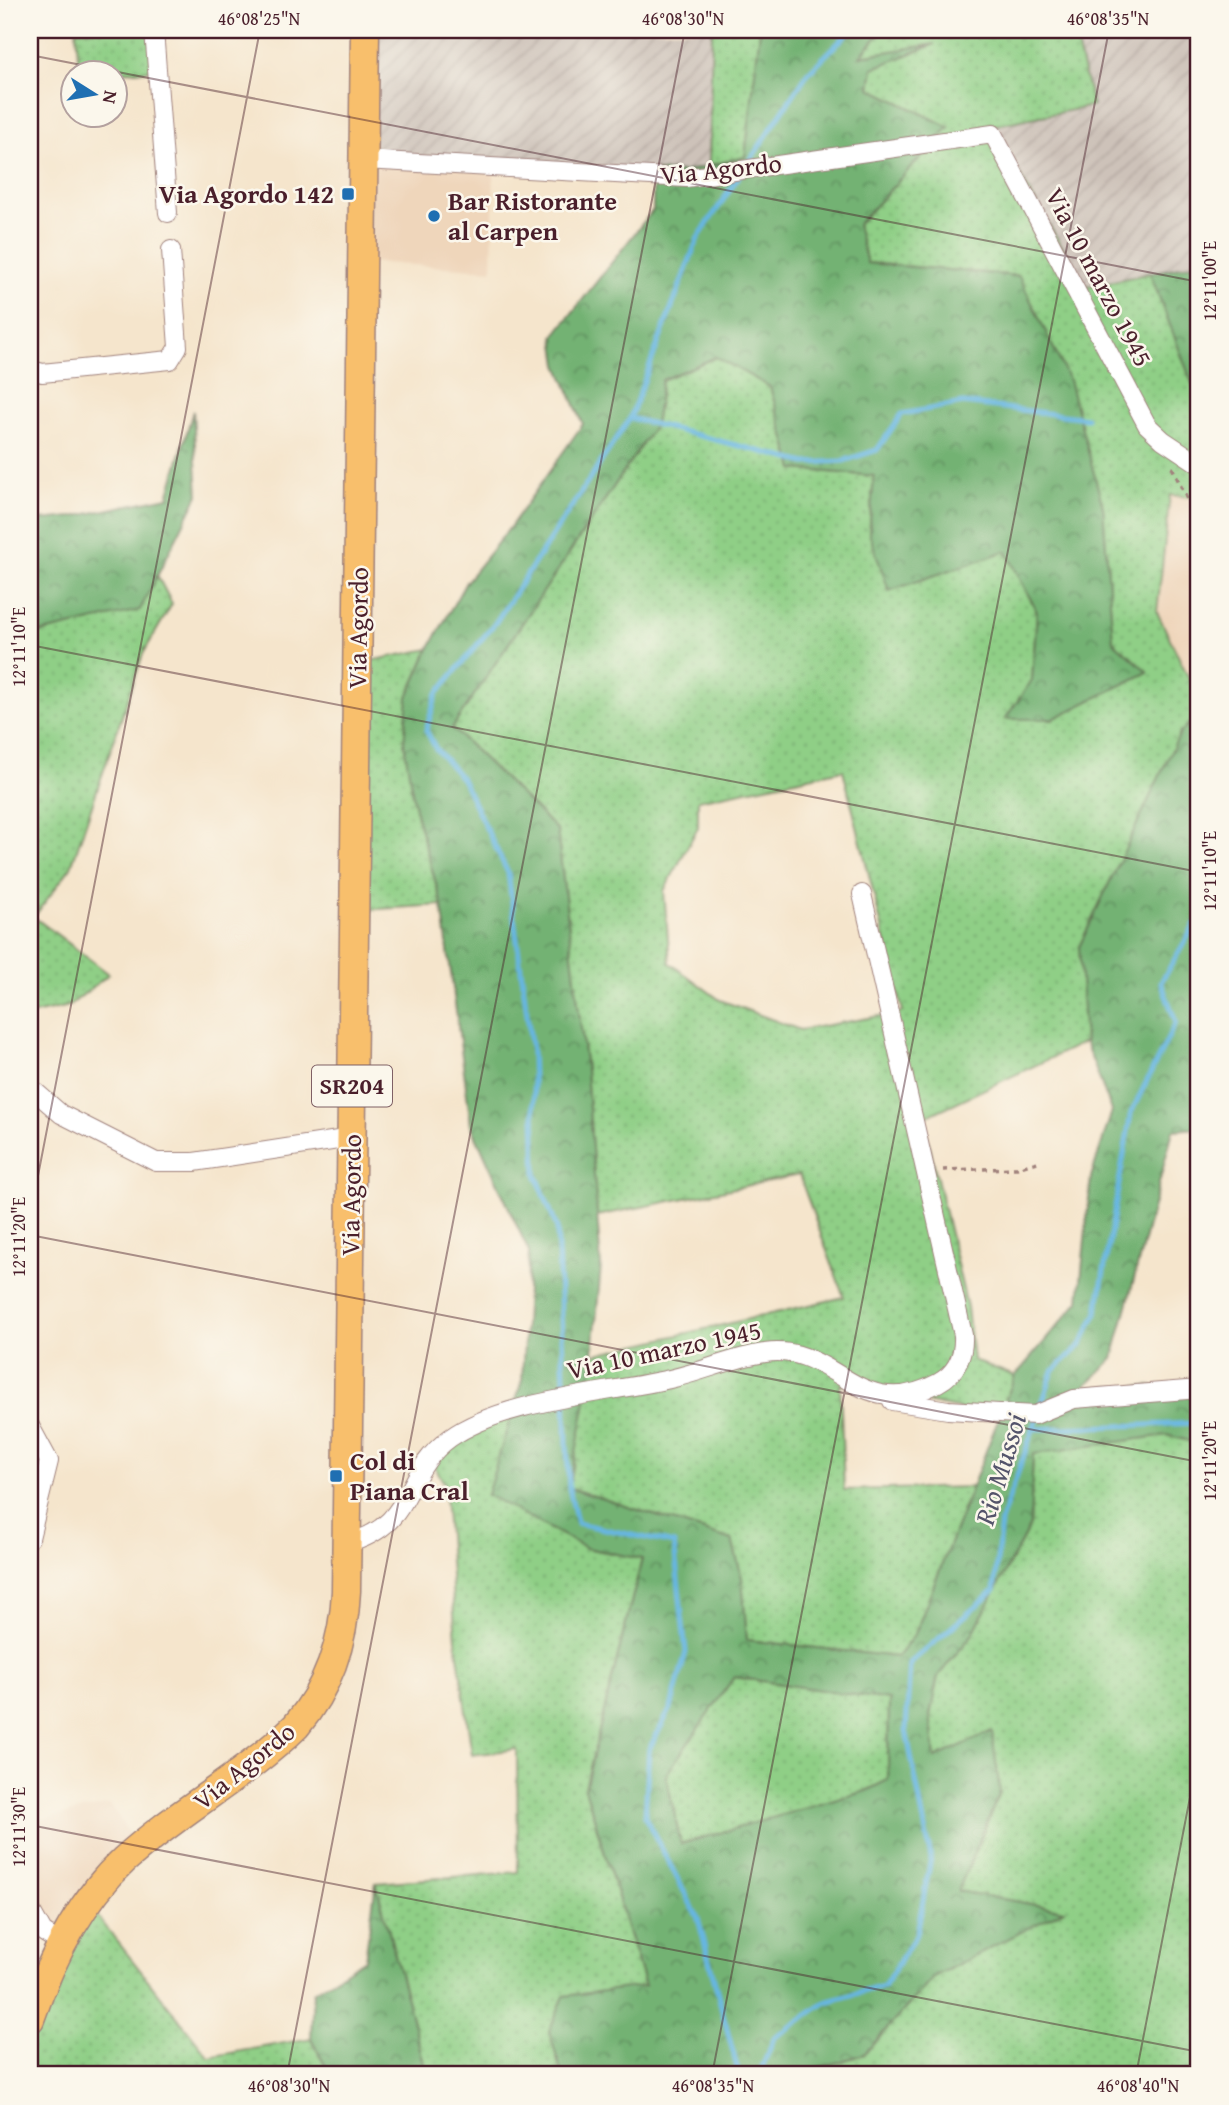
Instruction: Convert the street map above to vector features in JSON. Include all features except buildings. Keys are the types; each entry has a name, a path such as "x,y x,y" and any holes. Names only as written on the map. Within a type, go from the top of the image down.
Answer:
{"main road":[{"name":"Via Agordo","path":"30,2019 62,1944 86,1903 124,1860 287,1735 312,1706 327,1678 343,1628 365,30"}],"street":[{"path":"154,30 168,213"},
{"name":"Via Agordo","path":"364,160 686,178 993,134"},
{"name":"Via 10 marzo 1945","path":"993,134 1147,425 1163,440 1199,464"},
{"path":"30,369 42,373 170,360 178,347 171,250"},
{"name":"Via 10 marzo 1945","path":"346,1544 373,1536 389,1524 429,1458 451,1437 483,1421 556,1400 671,1379 777,1352 803,1356 853,1385 880,1395 907,1396 949,1376 961,1356 962,1335 862,894"},
{"path":"30,1087 61,1114 156,1163 194,1162 351,1138"},
{"path":"880,1395 910,1406 1040,1413 1074,1399 1199,1389"},
{"path":"30,1426 49,1461 30,1538"},
{"path":"30,1909 43,1932 62,1944"}],"path":[{"path":"1163,440 1175,479 1199,526"},
{"path":"925,1171 1017,1168 1041,1161"}],"shaded area":[{"path":"370,30 712,30 709,165 684,172 369,155"},
{"path":"1073,30 1199,30 1199,263 1086,287 991,125 1093,106"},
{"path":"369,155 494,164 492,270 368,262"},
{"path":"1170,495 1199,498 1199,699 1157,612"},
{"path":"110,1804 140,1851 65,1954 30,1924 30,1822"}],"green space":[{"path":"76,30 158,30 160,70 130,71 130,60 78,60"},
{"path":"712,30 760,30 746,157 709,165"},
{"path":"760,30 883,30 860,56 935,44 873,68 870,88 949,127 857,225 867,263 1019,276 1069,380 1103,507 1113,641 1148,672 1053,719 1005,719 1032,680 1037,612 1006,551 889,591 869,533 874,476 794,469 770,387 716,357 662,380 655,425 452,728 557,830 586,1070 601,1266 591,1376 569,1488 732,1540 742,1578 747,1640 897,1657 915,1634 1015,1376 1079,1301 1091,1177 1112,1111 1085,1042 1079,947 1180,733 1199,714 1199,1128 1173,1130 1113,1359 1083,1388 1199,1385 1199,1444 1167,1435 1033,1454 1030,1525 972,1635 938,1676 930,1715 935,1758 992,1731 1000,1792 958,1891 1064,1910 935,1976 864,2054 796,2075 562,2075 549,2031 564,1996 645,1986 585,1788 642,1559 586,1548 487,1495 522,1380 529,1252 471,1125 442,905 415,809 404,743 408,697 429,649 466,582 508,530 583,424 558,365 554,336 653,210 653,171 684,172 745,157","holes":["734,1677 889,1700 888,1780 866,1791 681,1844 666,1775"]},
{"path":"883,30 1073,30 1093,106 991,126 1086,287 1150,273 1199,401 1199,498 1170,495 1157,612 1199,699 1199,714 1180,733 1080,947 1085,1042 923,1118 967,1307 973,1360 1015,1376 999,1417 840,1384 844,1490 972,1487 915,1634 897,1657 747,1640 742,1578 732,1540 569,1488 592,1355 844,1297 799,1175 597,1216 586,1070 557,830 452,728 655,425 662,380 716,357 770,387 794,469 874,476 869,533 1006,551 1037,612 1032,681 1006,719 1147,672 1113,642 1103,507 1019,276 867,263 857,225 949,127 870,88 873,68 931,46 858,56","holes":["843,770 903,1012 800,1030 720,1000 670,963 664,891 698,827 698,800"]},
{"path":"1199,263 1199,401 1150,273"},
{"path":"193,411 198,495 140,610 30,635 30,521 72,517 168,497"},
{"path":"157,575 172,604 143,654 71,867 34,917 30,882 30,635 139,610"},
{"path":"429,649 408,697 415,809 442,905 363,910 364,662"},
{"path":"34,917 109,974 69,1006 30,1015 30,922"},
{"path":"515,1401 586,1548 642,1559 585,1788 645,1987 549,2031 562,2075 427,2075 376,1883 518,1872 517,1749 472,1755 456,1640 444,1483 427,1453"},
{"path":"1167,1435 1199,1444 1199,2075 796,2075 864,2054 935,1976 1063,1910 957,1891 1000,1792 935,1758 930,1715 938,1676 972,1635 1030,1525 1033,1453"},
{"path":"734,1677 889,1700 888,1780 866,1791 681,1845 665,1775"},
{"path":"376,1883 427,2075 330,2075 311,2038 313,1992 365,1959"},
{"path":"87,1903 209,2057 311,2038 330,2075 30,2075 30,2032"}],"waterway":[{"path":"747,165 807,74 851,30"},
{"path":"739,176 698,238 630,418 495,623 437,694 426,730 436,749 462,779 508,873 532,1051 536,1174 557,1228 569,1488 577,1523 674,1544 686,1652 671,1708 649,1749 645,1817 698,1918 739,2075"},
{"path":"630,418 806,463 843,461 877,450 902,414 963,403 1087,418"},
{"name":"Rio Mussoi","path":"1040,1409 1053,1371 1081,1345 1097,1312 1131,1113 1176,1022 1161,982 1199,918"},
{"name":"Rio Mussoi","path":"759,2075 774,2038 826,2002 884,1986 917,1933 931,1858 906,1730 910,1663 994,1591 1001,1521 1037,1418"},
{"path":"1033,1429 1199,1423"}],"place":[{"name":"Via Agordo 142","path":"348,194"},
{"name":"Bar Ristorante al Carpen","path":"434,216"},
{"name":"Col di Piana Cral","path":"336,1476"}]}
